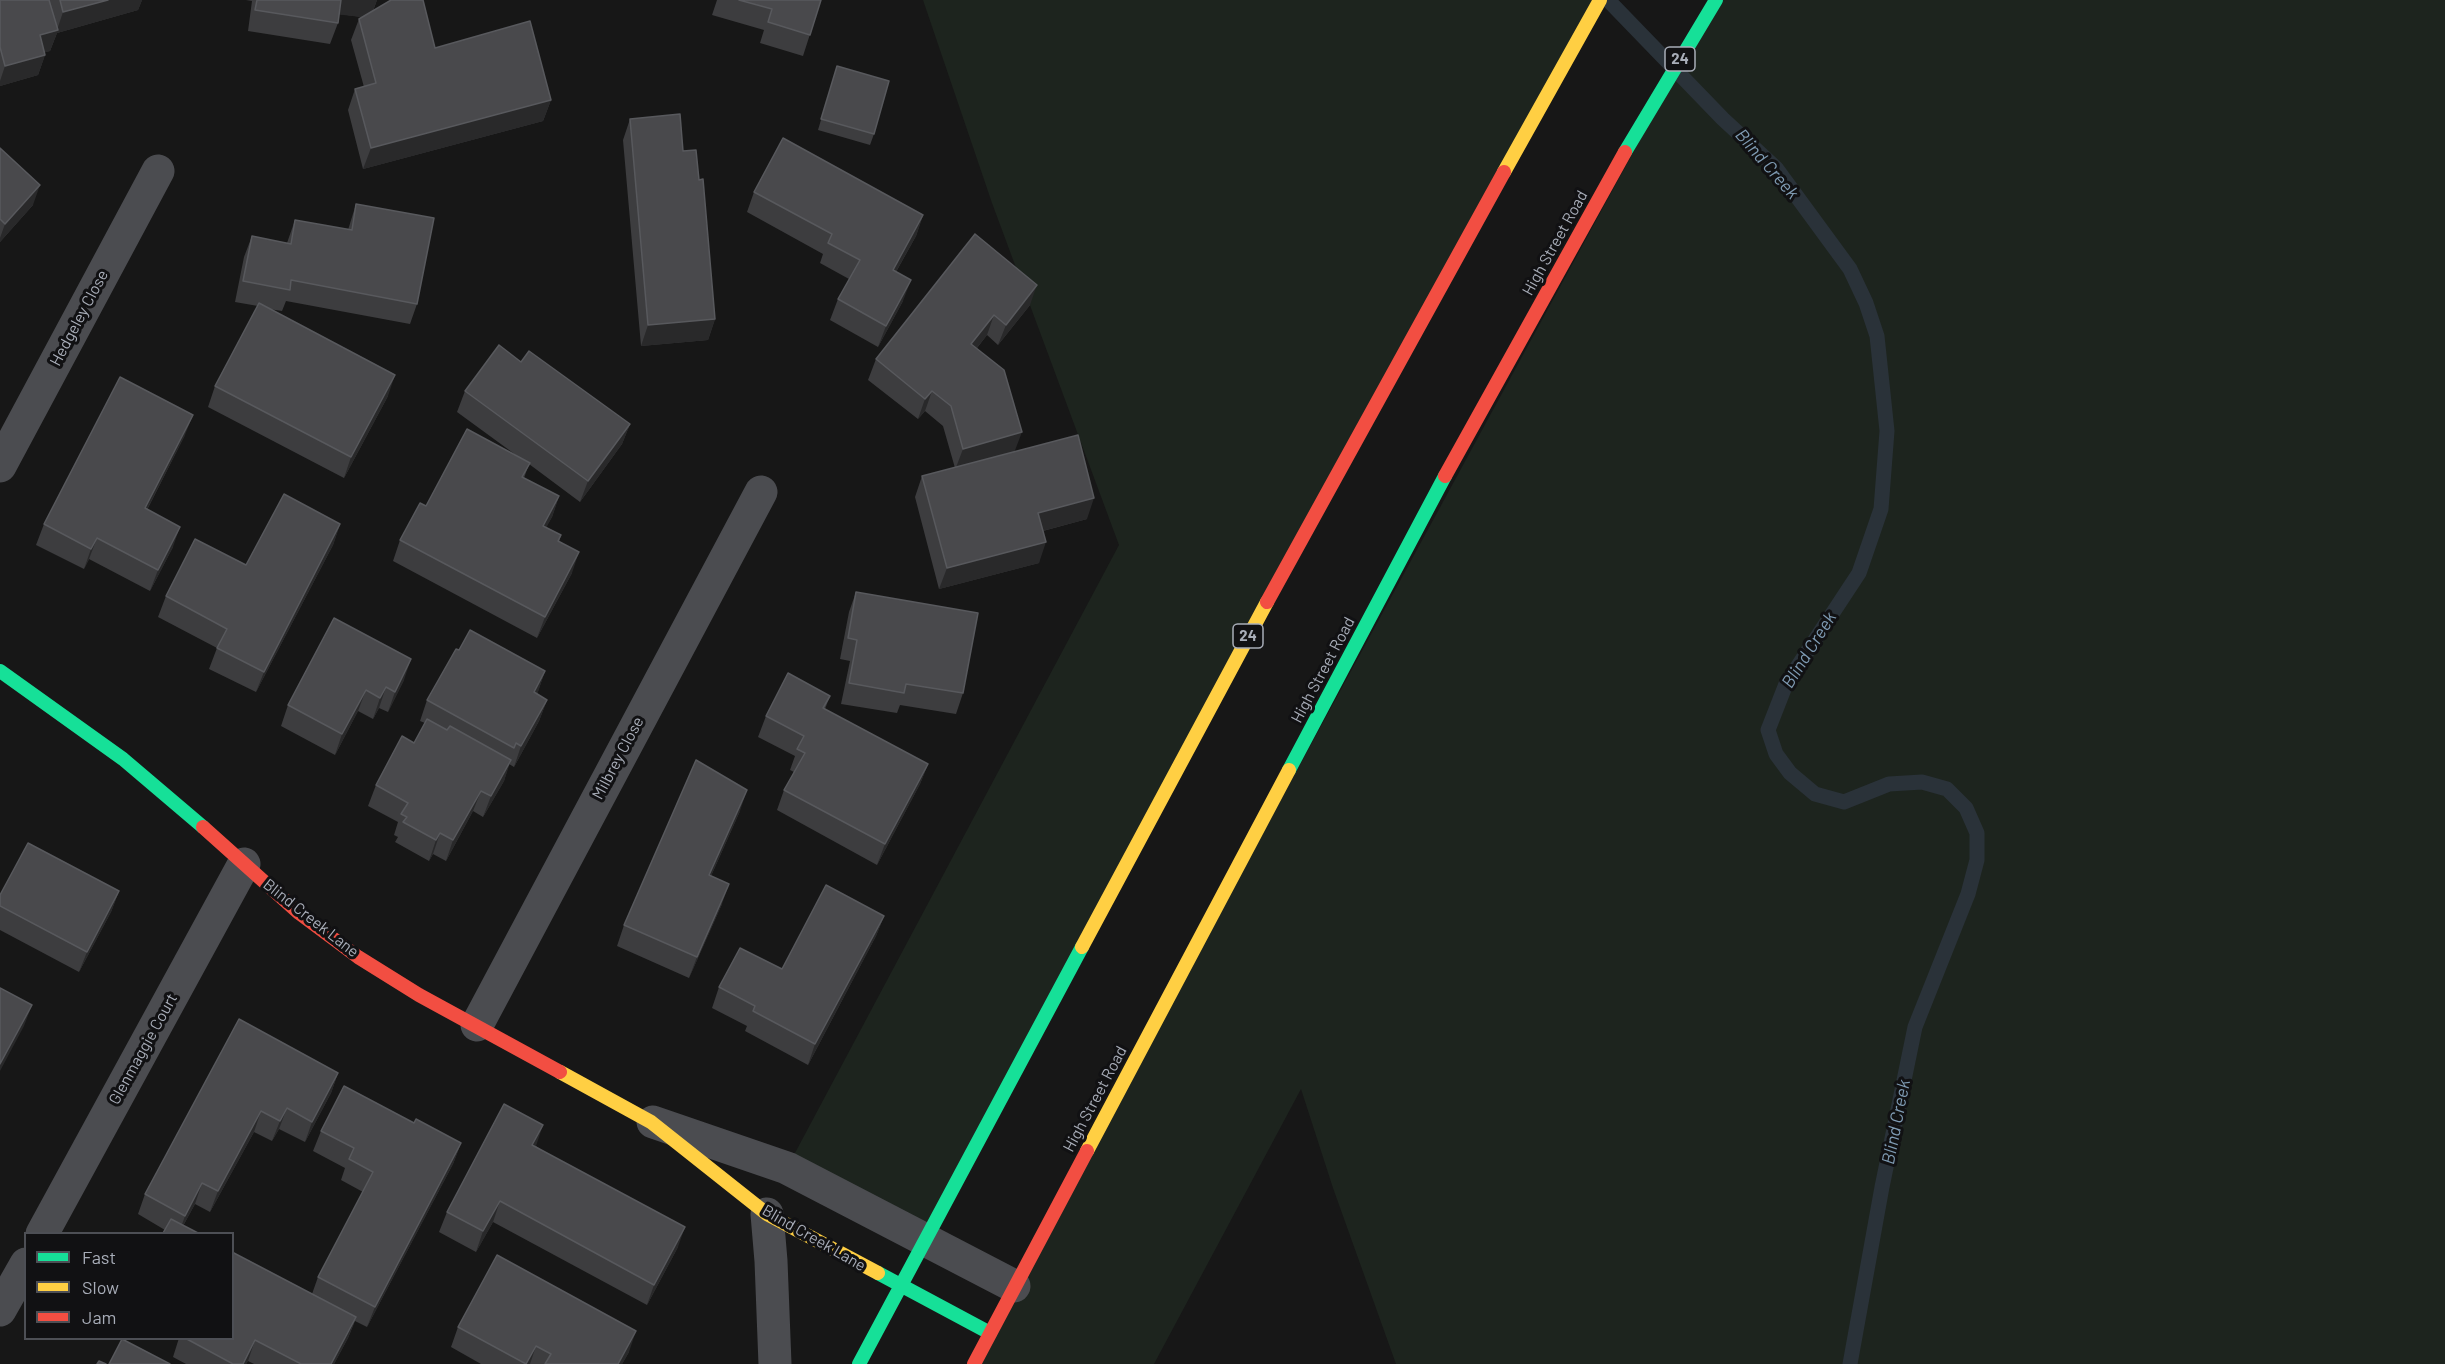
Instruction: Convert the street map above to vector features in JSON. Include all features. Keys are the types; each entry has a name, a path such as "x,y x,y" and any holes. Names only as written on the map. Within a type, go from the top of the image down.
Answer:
{"main road":[{"name":"24","path":"859,1364 1322,499 1600,0"},
{"name":"High Street Road","path":"974,1364 1457,452 1644,117 1716,0"},
{"name":"Blind Creek Lane","path":"0,671 123,759 299,913 358,957 419,995 651,1122 767,1214 990,1333"}],"street":[{"name":"Hedgeley Close","path":"0,466 158,171"},
{"name":"Milbrey Close","path":"477,1025 761,492"},
{"name":"Glenmaggie Court","path":"43,1232 244,864"},
{"name":"Blind Creek Lane","path":"651,1122 787,1168 1014,1286"},
{"path":"767,1214 775,1364"},
{"path":"0,1310 24,1267"}],"shaded area":[{"path":"923,0 1600,0 925,1240 787,1168 1119,545 992,203"},
{"path":"1716,0 2445,0 2445,1364 1396,1364 1333,1188 1301,1089 1154,1364 974,1364"}],"building":[{"path":"0,0 49,0 58,30 40,35 45,55 5,66 0,47"},
{"path":"60,0 108,0 63,12"},
{"path":"257,0 341,0 338,23 255,10"},
{"path":"391,0 423,0 435,48 530,21 551,100 371,148 355,89 376,83 359,19"},
{"path":"739,0 821,0 810,35 768,22 772,9"},
{"path":"837,66 889,81 874,134 821,119"},
{"path":"680,114 683,151 696,150 699,180 703,179 715,319 648,325 630,119"},
{"path":"783,138 923,215 893,270 911,280 886,326 838,299 860,260 828,243 832,234 754,192"},
{"path":"0,148 40,185 5,224 0,219"},
{"path":"356,204 434,218 417,304 291,280 290,290 243,281 252,236 291,244 295,220 352,230"},
{"path":"975,234 1037,285 1006,325 994,315 971,344 1004,370 1022,432 963,449 951,406 932,391 925,399 876,359"},
{"path":"259,303 395,375 351,457 215,386"},
{"path":"499,345 521,362 529,351 630,424 588,481 465,391"},
{"path":"120,377 193,415 145,508 180,527 158,570 97,538 91,549 44,524"},
{"path":"467,429 530,463 522,477 559,496 543,526 561,535 558,541 579,552 545,617 400,540 420,503 426,506"},
{"path":"1078,435 1094,498 1038,513 1046,542 947,568 922,476"},
{"path":"284,494 340,524 264,672 217,648 227,629 166,596 195,539 246,565"},
{"path":"856,592 978,613 963,693 906,684 904,693 849,683 857,640 848,638"},
{"path":"334,618 411,659 395,692 386,687 380,698 366,690 342,734 288,705"},
{"path":"470,630 545,671 534,692 547,700 521,746 516,743 514,748 427,700 456,649 459,650"},
{"path":"788,673 830,696 823,708 928,764 885,844 784,790 805,753 797,749 804,736 766,716"},
{"path":"427,719 447,730 450,726 511,760 491,796 481,791 453,840 440,833 436,840 403,822 407,817 401,814 408,803 376,785 402,736 414,743"},
{"path":"696,760 747,790 709,875 729,884 697,957 624,925"},
{"path":"28,843 119,891 87,952 0,906 0,895"},
{"path":"826,885 884,916 815,1044 753,1011 755,1006 719,987 740,948 782,969"},
{"path":"0,988 32,1005 0,1064"},
{"path":"239,1019 338,1073 312,1122 287,1108 280,1121 261,1111 218,1191 202,1183 185,1216 145,1194"},
{"path":"344,1086 414,1123 416,1119 461,1143 375,1307 318,1277 373,1172 349,1159 354,1148 321,1131"},
{"path":"504,1104 543,1125 532,1145 685,1227 654,1285 500,1201 483,1231 447,1212"},
{"path":"171,1219 196,1232 164,1232"},
{"path":"234,1253 356,1317 331,1364 301,1364 255,1340 243,1364 233,1364 189,1340 234,1340"},
{"path":"497,1255 636,1331 618,1364 545,1364 551,1354 536,1346 526,1364 458,1327"},
{"path":"121,1340 124,1340 170,1364 109,1364"}],"waterway":[{"name":"Blind Creek","path":"1608,0 1723,119 1776,168 1850,269 1866,303 1877,336 1887,431 1881,509 1859,573 1786,684 1768,730 1776,754 1790,773 1815,794 1844,802 1889,784 1922,782 1947,789 1966,808 1977,833 1977,860 1968,894 1915,1027 1882,1187 1850,1364"}],"traffic: fast":[{"path":"1625,152 1716,0"},
{"path":"1289,770 1445,476"},
{"path":"0,671 123,759 203,827"},
{"path":"859,1364 1082,947"},
{"path":"878,1273 990,1333"}],"traffic: slow":[{"path":"1504,172 1600,0"},
{"path":"1082,947 1267,602"},
{"path":"1087,1151 1289,770"},
{"path":"560,1072 651,1122 767,1214 878,1273"}],"traffic: jam":[{"path":"1445,476 1625,152"},
{"path":"1267,602 1504,172"},
{"path":"203,827 299,913 358,957 419,995 560,1072"},
{"path":"974,1364 1087,1151"}]}
